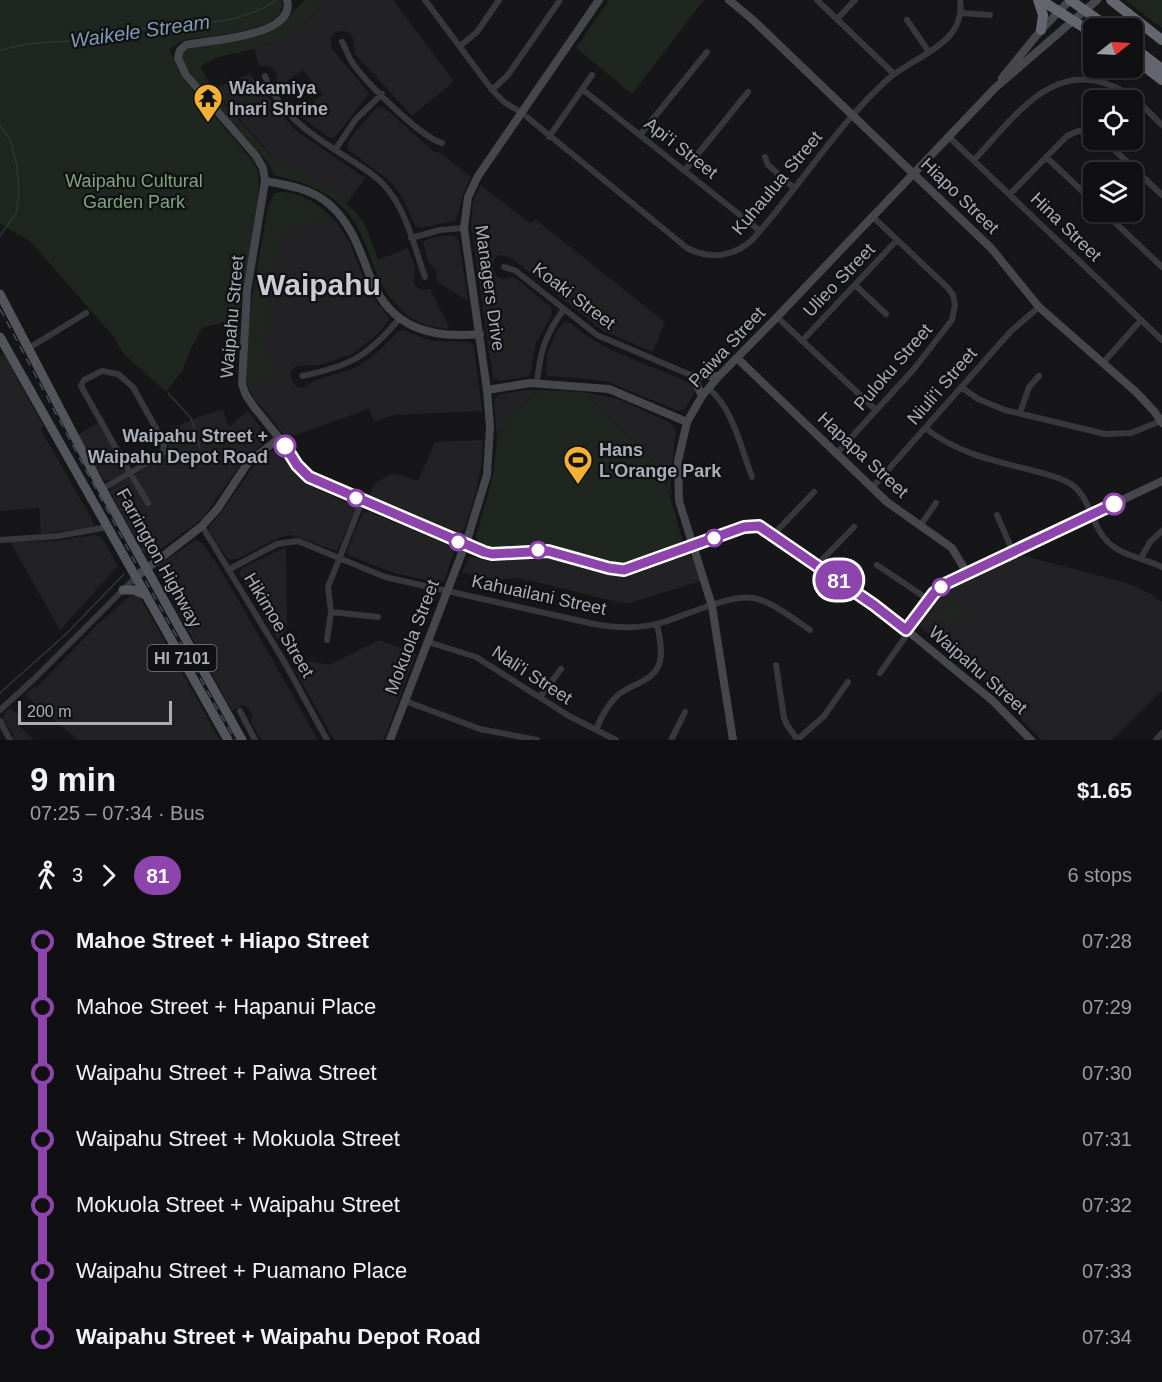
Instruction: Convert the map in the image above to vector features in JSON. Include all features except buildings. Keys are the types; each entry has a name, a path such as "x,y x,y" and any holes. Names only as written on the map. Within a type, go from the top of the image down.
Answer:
{"highway":[{"path":"1040,0 1083,27"},
{"path":"1040,0 1044,15 1041,30"},
{"path":"1073,21 1069,12 1071,0 1096,18"},
{"path":"1114,2 1162,40"},
{"path":"1143,54 1162,69"},
{"path":"1143,65 1162,80"}],"main road":[{"name":"Farrington Highway","path":"0,294 102,489 242,740"},
{"name":"Farrington Highway","path":"0,337 228,740"},
{"path":"123,590 134,590 146,595"}],"street":[{"path":"287,0 284,16 261,31 242,37 182,47 179,54 180,63 186,75 260,162 265,181 294,186 309,192 338,212 356,238 377,291 384,302 400,318 417,328 435,334 452,336 480,334"},
{"name":"Kuhaulua Street","path":"425,0 492,90 504,102 524,115 682,244 693,251 711,255 731,253 748,243 853,116 894,74 951,35 958,25 961,13"},
{"path":"460,46 477,32 499,0"},
{"path":"492,90 508,75 560,0"},
{"name":"Managers Drive","path":"465,545 487,475 490,448 487,390 465,228 466,207 472,187 524,115 599,0"},
{"name":"Hiapo Street","path":"729,0 753,20 999,256 1039,307 1147,402 1162,422"},
{"path":"817,0 894,74"},
{"path":"837,19 855,0"},
{"path":"960,0 961,13 990,15"},
{"name":"Paiwa Street","path":"995,88 1041,30 1071,0"},
{"name":"Paiwa Street","path":"733,740 712,606 703,572 680,510 677,487 680,450 687,422 708,388 873,217 910,171 949,137 995,88 1097,0"},
{"path":"907,20 929,52"},
{"path":"342,42 351,60 382,94 425,135 442,143"},
{"path":"640,135 707,52"},
{"path":"549,137 592,75"},
{"path":"265,76 270,89 295,121 376,177 387,188 398,203 425,277"},
{"path":"974,160 1034,98 1050,86 1068,80 1094,80 1112,86 1136,100 1162,125"},
{"name":"Apiʻi Street","path":"582,89 760,231"},
{"path":"685,171 748,92"},
{"path":"335,150 356,119 382,94"},
{"path":"1010,194 1061,141 1072,133 1083,131"},
{"name":"Hina Street","path":"949,137 1162,340"},
{"path":"1115,150 1162,195"},
{"path":"765,157 768,165 794,188"},
{"path":"1046,157 1083,192"},
{"name":"Waipahu Street","path":"265,181 248,291 242,384 254,407 297,465 309,477 465,545 492,554 548,551 621,571 748,526 759,526 881,609 993,701 1031,740"},
{"name":"Puloku Street","path":"836,454 933,346 952,320 955,310 954,299 948,288 873,217"},
{"path":"1115,222 1162,267"},
{"path":"411,238 440,230 465,228"},
{"name":"Ulieo Street","path":"802,341 897,240"},
{"name":"Koaki Street","path":"504,267 516,271 589,330 606,340 693,376"},
{"path":"855,285 886,314"},
{"name":"Niuli'i Street","path":"872,488 1011,331 1039,307"},
{"path":"537,383 543,343 564,309"},
{"path":"29,348 86,313"},
{"path":"777,317 876,410"},
{"path":"302,376 336,368 359,357 376,346 400,318"},
{"path":"1103,363 1141,320"},
{"name":"Hapapa Street","path":"737,358 872,488 904,515 952,548 967,573"},
{"path":"102,489 130,472 159,456 163,453 164,443 134,387 118,374 102,371 84,380 81,386 130,472 148,503"},
{"path":"702,396 693,376 719,376"},
{"path":"1020,413 1029,387 1039,376"},
{"path":"487,390 537,383 609,389 687,422"},
{"path":"961,387 990,405 1105,434 1131,433 1162,422"},
{"path":"708,388 726,410 752,477"},
{"path":"925,428 970,454 1053,476 1070,483 1081,494 1107,542 1123,552 1162,567"},
{"path":"0,710 146,567 202,526 218,508 247,464 279,438"},
{"path":"880,673 906,636 906,630 941,587 1162,481"},
{"path":"773,536 814,492"},
{"path":"327,640 331,612 328,587 362,501"},
{"path":"920,526 936,503"},
{"path":"997,515 1013,552"},
{"name":"Hikimoe Street","path":"202,526 285,663 327,740"},
{"path":"0,540 58,536 108,527"},
{"path":"817,565 854,527"},
{"path":"1141,558 1150,542 1162,531"},
{"name":"Kahuailani Street","path":"228,570 277,544 291,540 340,557 385,577 594,624 619,627 657,624 742,597 758,599 810,630"},
{"name":"Mokuola Street","path":"390,740 465,545"},
{"path":"877,565 929,600"},
{"path":"331,612 378,617"},
{"path":"596,730 604,713 615,698 626,689 648,679 657,670 661,654 657,624"},
{"name":"Nali'i Street","path":"428,642 476,657 616,740"},
{"path":"776,665 784,718 797,740 824,716 848,682"},
{"path":"540,697 561,669"},
{"path":"405,701 480,729 537,740"},
{"path":"240,711 255,740"},
{"path":"671,740 685,712"},
{"path":"0,721 10,740"},
{"path":"1156,740 1162,733"}],"shaded area":[{"path":"324,0 393,0 454,81 412,116 355,54 352,36 345,31 335,32 330,39 332,49 369,93 336,136 328,137 299,115 323,94 302,70 278,88 276,72 270,66 259,66 254,49 283,39 314,13"},
{"path":"252,75 294,129 365,178 347,203 301,171 279,164 213,89"},
{"path":"378,106 385,108 433,151 442,154 471,177 456,221 420,228 415,226 402,197 390,181 348,150 348,143 355,132"},
{"path":"481,185 528,222 533,222 535,219 665,322 653,352 603,331 510,257 500,255 492,264 496,276 502,279 513,277 517,279 551,307 552,314 536,343 530,374 526,377 499,381 493,378 471,224 473,201"},
{"path":"285,207 316,211 339,225 351,245 369,292 389,320 378,334 352,354 320,365 296,366 290,372 293,383 304,388 313,381 353,369 372,357 399,331 403,330 433,341 469,342 474,346 482,411 394,415 374,422 369,409 287,438 254,398 251,386 261,292"},
{"path":"455,236 459,241 468,301 437,282 436,271 428,261 423,243 428,239"},
{"path":"408,248 415,267 414,284 421,290 430,289 450,329 428,326 417,321 395,303 378,260"},
{"path":"565,322 611,350 693,384 695,391 685,409 679,411 608,382 548,376 547,354 557,330"},
{"path":"4,354 43,425 41,430 94,523 92,527 41,534 39,508 0,511 0,356"},
{"path":"541,390 515,413 497,438 494,404 496,397 500,394"},
{"path":"584,392 618,399 673,424 676,431 671,496 654,463 645,452"},
{"path":"223,409 229,427 248,411 268,439 243,461 203,518 156,553 143,552 110,489 165,456 168,447 163,434 190,420"},
{"path":"99,422 126,472 110,481 103,479 77,435"},
{"path":"483,440 481,468 475,496 464,530 460,533 456,534 369,497 375,483 393,473 418,481 435,442"},
{"path":"274,450 279,451 304,483 355,506 356,509 337,551 291,535 280,537 239,558 230,560 210,532 209,527 255,464"},
{"path":"368,511 453,547 454,553 444,582 438,583 391,572 348,555 347,550 363,513"},
{"path":"96,535 102,538 118,566 60,630 10,542 56,541"},
{"path":"196,540 202,543 223,573 318,740 261,740 251,722 253,717 248,708 243,705 232,711 158,574 160,564"},
{"path":"286,547 287,628 278,640 239,574 242,568"},
{"path":"684,555 691,556 694,560 701,581 626,604 519,578 485,580 462,572 470,557 486,561 548,557 626,575"},
{"path":"1021,555 1127,583 1162,602 1162,691 1112,740 1041,740 987,683 919,626 936,601 947,590"},
{"path":"131,595 136,595 141,599 220,740 78,740 25,695 34,686 36,688 97,625"},
{"path":"380,640 416,654 386,734 383,740 334,740 295,670 310,661 329,665"},
{"path":"10,708 24,718 20,727 34,740 13,740 13,734 3,720 4,714"}],"green space":[{"name":"Waipahu Cultural Garden Park","path":"0,0 281,0 281,11 274,19 261,26 185,40 169,50 185,81 252,160 258,171 259,185 239,318 202,328 182,371 166,392 123,353 113,336 30,241 0,224"},
{"path":"305,0 324,0 314,13 283,39 254,49 218,57 200,66 213,89 231,112 279,164 301,171 341,197 364,222 395,303 382,286 362,235 344,209 334,199 308,185 274,175 269,164 195,79 183,60 183,52 189,49 268,32"},
{"path":"609,0 704,0 632,94 576,48"},
{"path":"1125,0 1162,0 1162,28"},
{"path":"281,192 310,200 334,220 328,217 284,233 279,243 268,300 272,321 262,340 279,379 252,383 254,398 246,382 250,309 268,207 274,194"},
{"name":"Hans L'Orange Park","path":"541,390 584,392 645,452 660,473 669,493 682,539 680,545 622,565 543,545 493,547 479,542 476,537 493,475 497,438 515,413"},
{"path":"951,599 964,610 949,627 937,616"}],"waterway":[{"name":"Waikele Stream","path":"0,51 33,43 90,40 140,29 228,20 261,9 277,0"},
{"name":"Waikele Stream","path":"0,126 11,141 17,167 19,194 16,213 0,236"},
{"path":"168,393 191,418 200,448"},
{"path":"142,550 148,546"},
{"path":"0,693 66,634 124,574"}],"railway":[{"path":"0,309 136,564 235,740"}],"bus line":[{"name":"81","path":"285,446 297,465 309,477 492,554 548,551 621,571 744,527 759,526 874,605 906,630 934,593 947,583 1114,504"}],"place":[{"name":"Wakamiya Inari Shrine","path":"208,124"},
{"name":"Waipahu Street + Waipahu Depot Road","path":"285,446"},
{"name":"Hans L'Orange Park","path":"578,486"}],"district":[{"name":"Waipahu","path":"319,285"}]}
